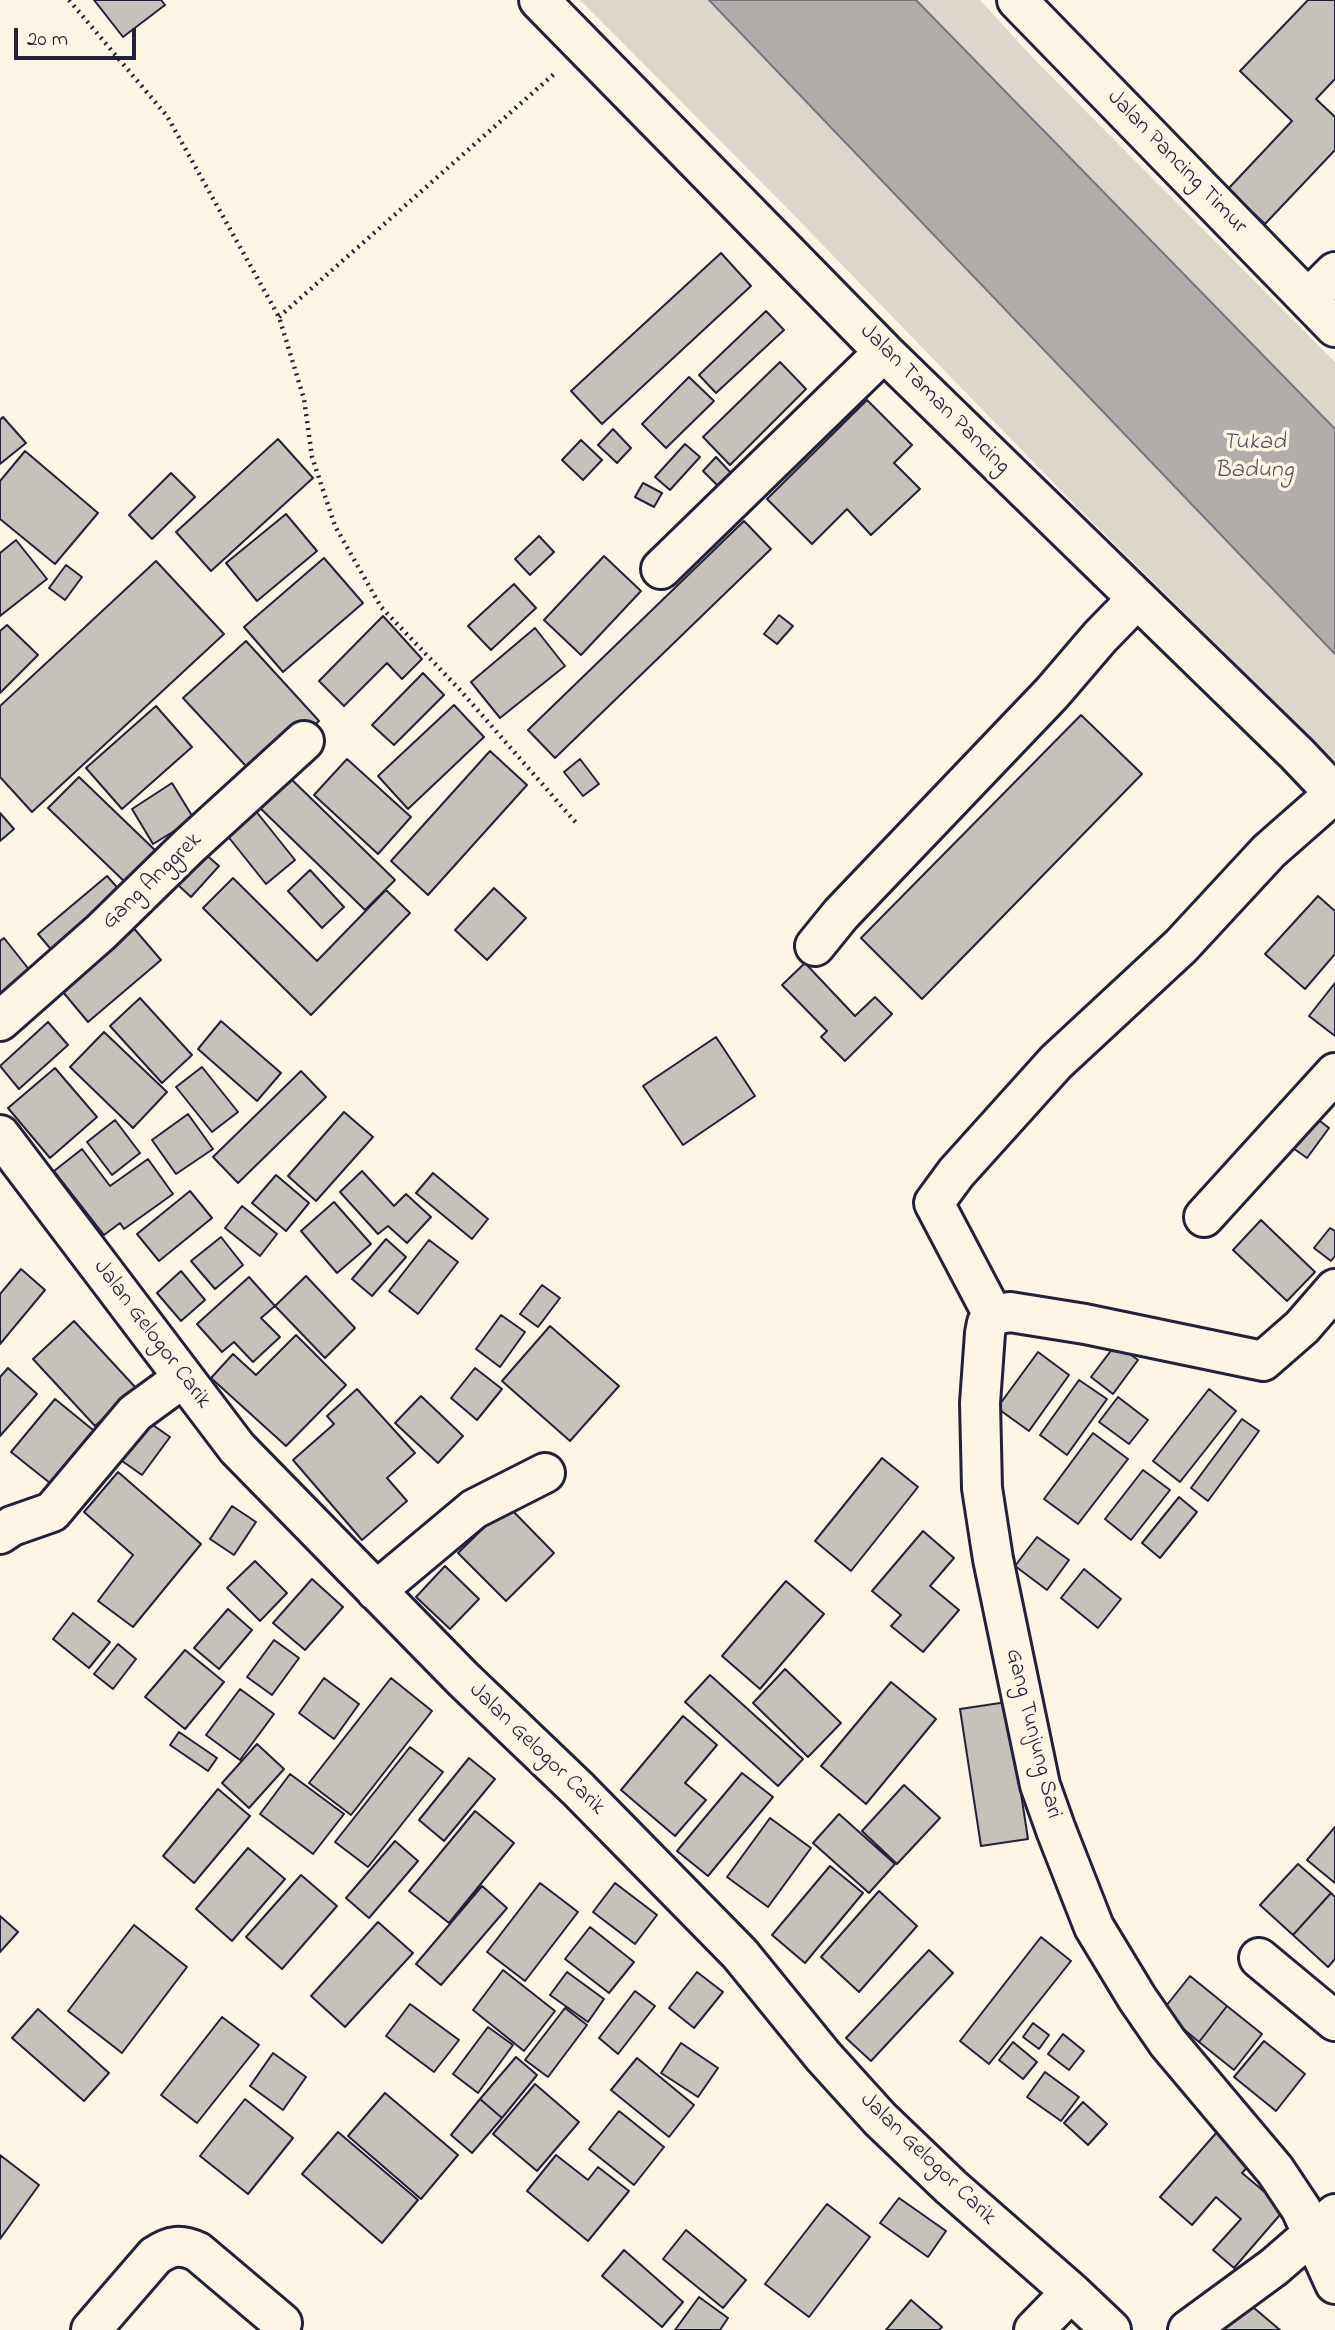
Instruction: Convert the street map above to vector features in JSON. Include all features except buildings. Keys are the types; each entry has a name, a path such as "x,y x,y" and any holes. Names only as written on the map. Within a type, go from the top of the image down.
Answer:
{"street":[{"name":"Jalan Taman Pancing","path":"539,0 884,352 1335,794"},
{"name":"Jalan Pancing Timur","path":"1017,0 1335,327"},
{"path":"1308,299 1335,272"},
{"path":"662,569 884,352"},
{"path":"815,946 841,914 1052,693 1137,598"},
{"name":"Gang Anggrek","path":"0,1021 101,932 190,845 304,741"},
{"path":"1335,794 1269,851 1181,946 1056,1062 956,1173 933,1203 993,1315 1010,1312 1085,1324 1264,1361 1302,1326 1335,1289"},
{"path":"1204,1217 1335,1073"},
{"name":"Jalan Gelogor Carik","path":"0,1135 237,1448 463,1679 578,1789 740,1954 823,2056 880,2119 951,2188 1111,2330"},
{"name":"Gang Tunjung Sari","path":"993,1315 987,1323 985,1333 980,1402 982,1488 993,1559 1040,1785 1094,1927 1168,2043 1275,2169 1301,2209 1323,2225 1335,2284"},
{"path":"0,1534 12,1526 52,1512 135,1413 183,1378"},
{"path":"376,1591 474,1509 545,1473"},
{"path":"1259,1958 1335,2021"},
{"path":"1188,2330 1274,2267 1323,2225"},
{"path":"91,2330 155,2256 169,2247 184,2245 198,2252 282,2323"},
{"path":"1034,2330 1071,2292"}],"path":[{"path":"68,0 167,116 279,317 304,399 312,457 335,526 381,607 460,690 578,824"},
{"path":"279,317 556,73 583,46"}],"shaded area":[{"path":"580,0 709,0 1335,654 1335,761 1072,502 784,205"},
{"path":"916,0 980,0 1032,57 1335,362 1335,429"}],"water":[{"name":"Tukad Badung","path":"709,0 916,0 1335,429 1335,654"}]}
